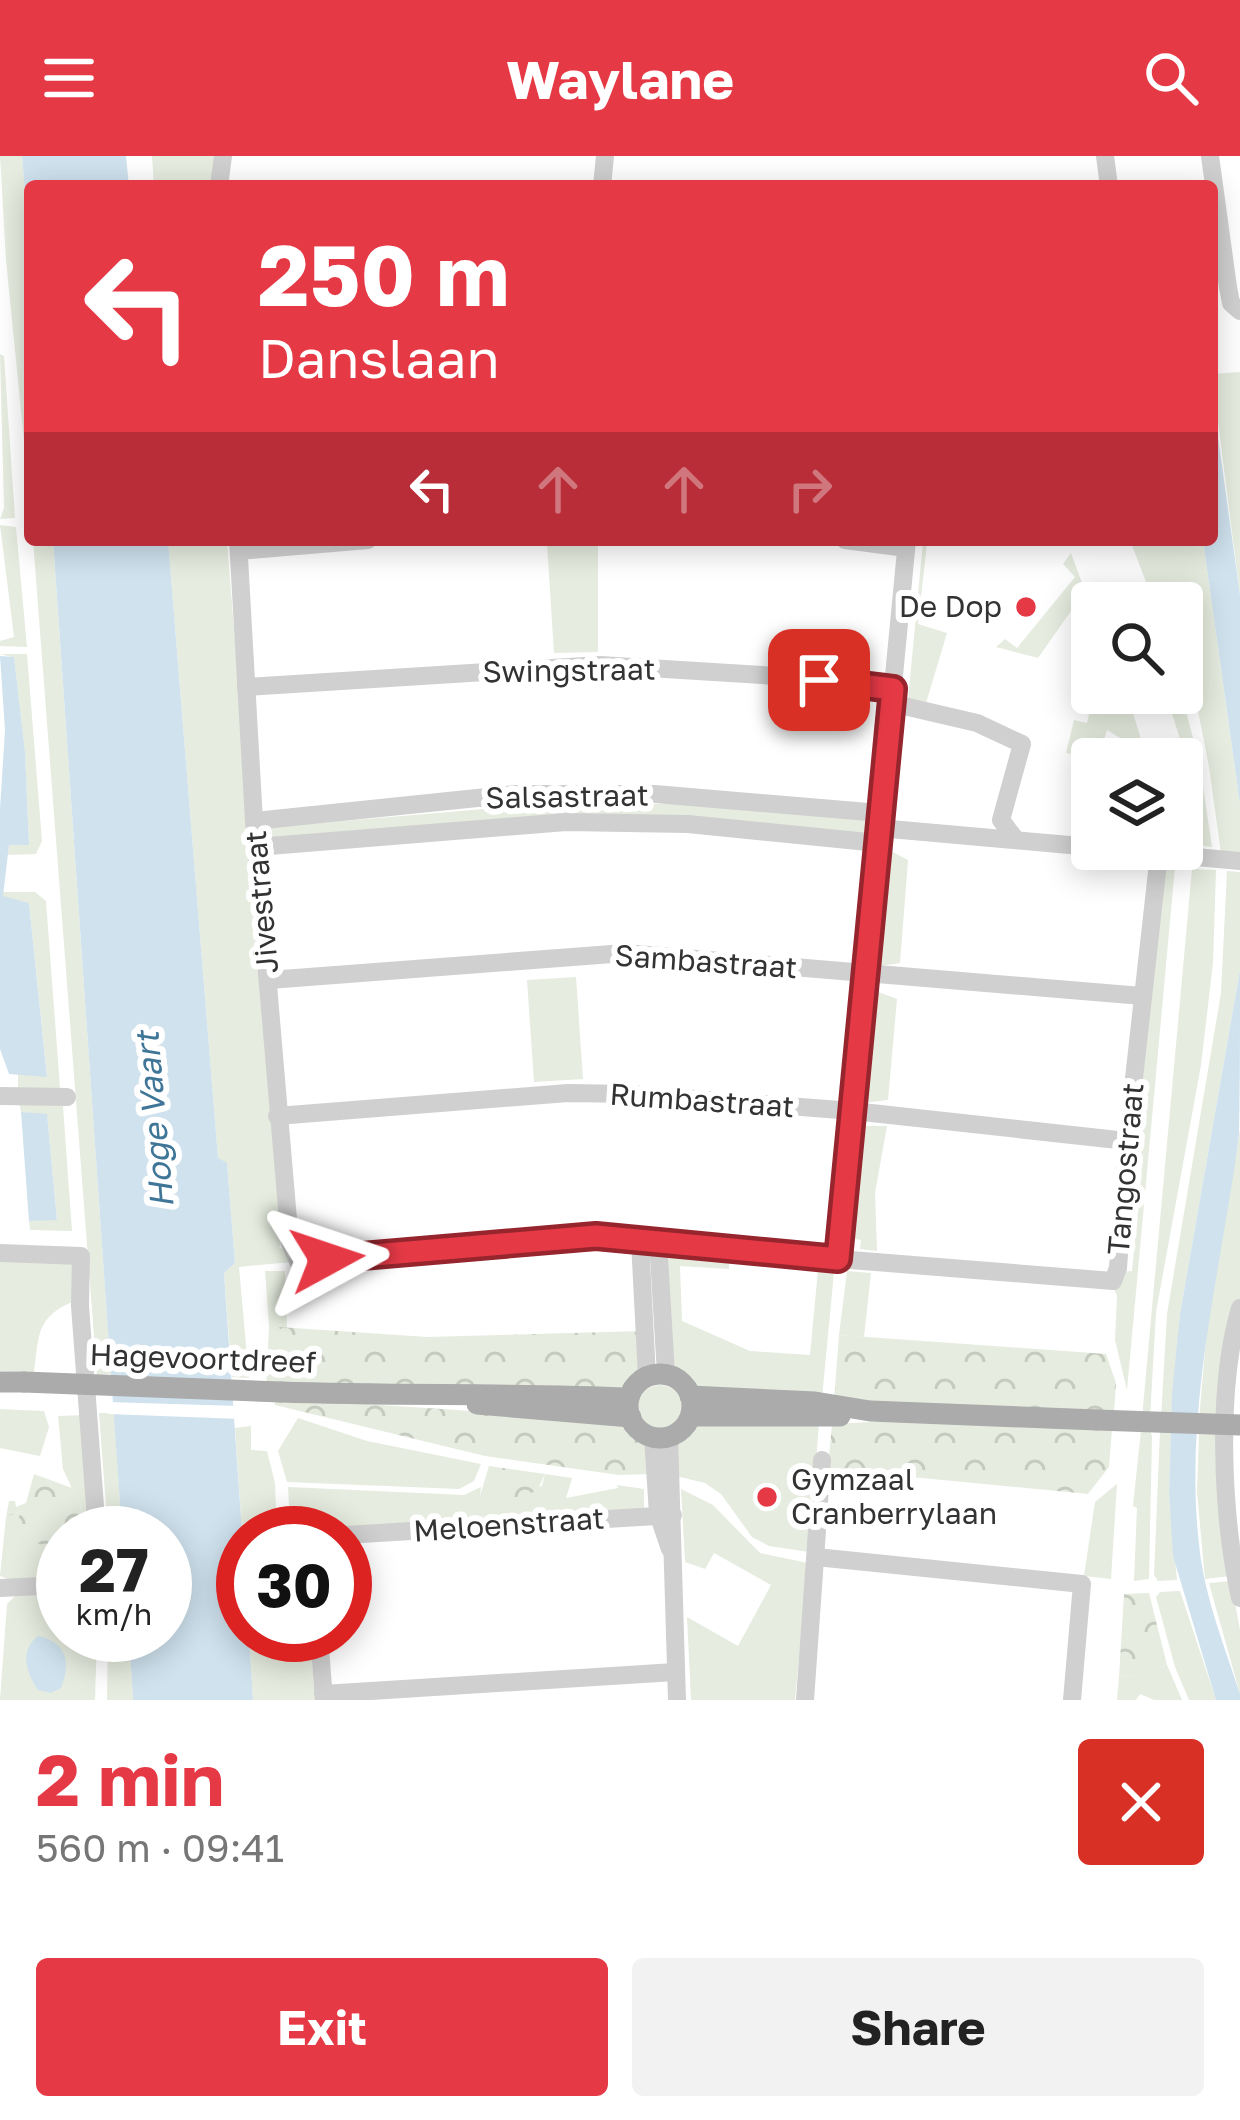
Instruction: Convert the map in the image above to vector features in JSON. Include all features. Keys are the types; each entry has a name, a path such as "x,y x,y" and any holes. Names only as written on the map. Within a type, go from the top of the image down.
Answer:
{"main road":[{"path":"657,1375 685,1386 690,1406 679,1432 662,1437 636,1426 630,1408 657,1375"},
{"name":"Hagevoortdreef","path":"0,1382 405,1396 512,1393 630,1408"},
{"path":"690,1406 1240,1425"}],"street":[{"path":"1218,212 1231,303 1240,311"},
{"name":"Jivestraat","path":"238,546 277,1116 290,1244 298,1261 596,1236 649,1241"},
{"path":"657,1375 649,1241 838,1259 907,546"},
{"name":"Swingstraat","path":"246,687 600,665 762,675 892,696"},
{"path":"892,696 977,723 1022,744 1005,833"},
{"name":"Salsastraat","path":"254,821 516,794 655,794 879,828"},
{"name":"Salsastraat","path":"257,847 566,822 1005,833 1071,844"},
{"path":"1203,858 1240,861"},
{"name":"Tangostraat","path":"838,1259 1113,1281 1158,870"},
{"name":"Sambastraat","path":"269,980 625,953 1142,996"},
{"name":"Rumbastraat","path":"277,1116 568,1093 631,1094 853,1111 1127,1141"},
{"path":"0,1096 67,1097"},
{"path":"0,1253 81,1256 80,1306 95,1506"},
{"path":"1240,1308 1224,1451 1240,1598"},
{"path":"662,1437 676,1700"},
{"path":"805,1700 822,1460"},
{"name":"Meloenstraat","path":"372,1533 665,1514"},
{"path":"816,1557 1082,1584 1072,1700"},
{"path":"0,1588 36,1587"},
{"path":"321,1662 324,1697 675,1672"}],"green space":[{"path":"0,156 22,156 24,441"},
{"path":"152,156 218,156 216,180 154,180"},
{"path":"0,354 4,356 15,518 0,519 4,508"},
{"path":"1240,372 1240,595 1218,421 1218,374"},
{"path":"0,525 16,527 27,647 0,646 0,641 14,637"},
{"path":"33,546 53,546 111,1374 97,1375"},
{"path":"168,546 227,546 279,1247 289,1253 291,1262 239,1267 249,1378 232,1377 224,1273 235,1263 227,1164 218,1159"},
{"path":"547,546 598,546 598,652 554,653"},
{"path":"923,546 927,546 918,624 947,633 926,703 908,700"},
{"path":"1132,546 1204,546 1240,804 1240,855 1221,853 1199,714 1203,714 1203,582 1146,582"},
{"path":"1071,553 1082,582 1071,582 1071,611 1038,658 996,647 1005,639 1017,648 1075,577 1063,564"},
{"path":"1,654 27,654 42,841 36,854 8,855 9,844 29,844 14,658"},
{"path":"1089,714 1133,714 1141,738 1120,738 1107,730 1105,738 1071,738 1071,754 1066,753 1074,720 1087,723"},
{"path":"1172,714 1187,714 1193,738 1180,738"},
{"path":"1203,787 1212,847 1203,846"},
{"path":"541,804 675,804 865,820 871,827 865,834 674,818 263,842 262,828"},
{"path":"885,848 908,860 900,963 874,967"},
{"path":"1159,870 1175,870 1127,1390 1115,1340 1117,1296 1113,1287 1122,1272 1132,1271 1143,1157 1133,1156 1138,1138 1134,1125"},
{"path":"1192,870 1216,870 1213,963 1201,1065 1156,1312 1150,1418 1142,1418"},
{"path":"1227,871 1240,872 1240,970 1180,1314 1171,1419 1161,1418 1167,1314 1221,993"},
{"path":"3,892 35,892 46,901 60,1088 18,1089 18,1074 47,1076 29,903 3,897"},
{"path":"576,977 583,1079 534,1082 527,980"},
{"path":"873,990 897,999 888,1100 863,1103"},
{"path":"19,1102 63,1106 72,1231 30,1230 29,1221 57,1219 47,1115 21,1112"},
{"path":"860,1126 887,1126 875,1193 877,1251 860,1249 861,1240 850,1238"},
{"path":"1240,1130 1240,1300 1220,1420 1199,1420 1208,1317"},
{"path":"677,1252 729,1262 729,1269 680,1266 682,1321 750,1351 810,1355 818,1270 834,1272 822,1398 696,1390 673,1368 666,1260"},
{"path":"0,1257 75,1259 75,1301 46,1320 34,1372 0,1371"},
{"path":"265,1271 285,1271 287,1328 280,1328 311,1386 266,1387"},
{"path":"847,1271 871,1273 864,1337 839,1335"},
{"path":"279,1327 427,1337 643,1331 639,1374 617,1390 311,1386"},
{"path":"839,1335 1106,1354 1116,1383 1114,1413 834,1400"},
{"path":"660,1385 675,1392 682,1407 675,1422 660,1429 645,1422 638,1407 645,1392"},
{"path":"274,1398 625,1421 649,1444 650,1474 619,1475 485,1456 275,1405"},
{"path":"0,1409 44,1411 49,1427 40,1456 0,1448"},
{"path":"99,1413 114,1413 120,1506 106,1506"},
{"path":"85,1415 91,1506 80,1506 63,1469 58,1416"},
{"path":"298,1418 367,1441 481,1464 474,1481 459,1489 287,1482 278,1451"},
{"path":"911,1420 1112,1429 1109,1467 1088,1494 828,1469 832,1424"},
{"path":"698,1421 819,1423 809,1552 769,1546 752,1537 721,1494 705,1483 676,1476 677,1445"},
{"path":"251,1426 251,1450 267,1451 276,1506 240,1506 235,1428"},
{"path":"1141,1430 1152,1436 1149,1579 1134,1581 1137,1508 1133,1506"},
{"path":"1160,1431 1171,1432 1169,1492 1177,1580 1158,1581 1154,1575"},
{"path":"1199,1433 1219,1434 1231,1576 1205,1579 1197,1492"},
{"path":"489,1466 545,1474 537,1491 492,1505 480,1496"},
{"path":"34,1474 72,1488 80,1506 36,1506 36,1543 13,1534 21,1511 6,1517 9,1501 15,1501 16,1507 26,1503"},
{"path":"545,1474 572,1478 566,1498 617,1485 644,1489 644,1509 372,1529 372,1506 289,1506 288,1487 464,1495 481,1487 480,1496 542,1486"},
{"path":"1117,1484 1111,1579 1084,1576 1095,1502"},
{"path":"681,1489 713,1505 760,1553 808,1563 795,1700 691,1700 687,1617 738,1646 771,1585 714,1553 705,1569 685,1562"},
{"path":"21,1511 36,1531 36,1555 32,1556 36,1555 36,1580 0,1576 6,1517"},
{"path":"1231,1581 1240,1630 1240,1694 1209,1583"},
{"path":"1180,1591 1216,1700 1189,1700 1175,1667 1156,1597 1160,1592"},
{"path":"1149,1593 1167,1665 1119,1677 1124,1594"},
{"path":"17,1594 36,1594 36,1662 96,1662 95,1700 0,1700 7,1604"},
{"path":"108,1662 131,1662 133,1700 107,1700"},
{"path":"251,1662 312,1662 315,1700 253,1700"},
{"path":"1167,1665 1182,1700 1154,1700 1140,1694 1136,1700 1117,1700 1119,1677"}],"water":[{"path":"22,156 126,156 128,180 24,180"},
{"path":"1218,437 1240,595 1240,804 1204,546 1218,546"},
{"name":"Hoge Vaart","path":"53,546 168,546 218,1158 227,1163 235,1263 224,1273 240,1506 216,1506 216,1662 251,1662 253,1700 133,1700 131,1662 192,1662 192,1506 120,1506"},
{"path":"0,656 14,657 29,845 9,845 3,896 29,903 47,1077 9,1074 0,1049 0,809 5,730"},
{"path":"1240,970 1239,1135 1206,1343 1196,1448 1203,1571 1240,1694 1240,1700 1216,1700 1173,1556 1169,1492 1172,1394 1180,1314"},
{"path":"21,1112 47,1114 57,1220 29,1221"},
{"path":"36,1638 36,1662 65,1662 61,1688 51,1693 38,1690 28,1669 26,1655"}],"pier":[{"path":"107,1402 240,1406 241,1419 108,1414"}],"place":[{"name":"De Dop","path":"1026,607"},
{"name":"Gymzaal Cranberrylaan","path":"767,1497"}],"route":[{"path":"327,1259 596,1236 838,1259 893,689 819,680"}]}
